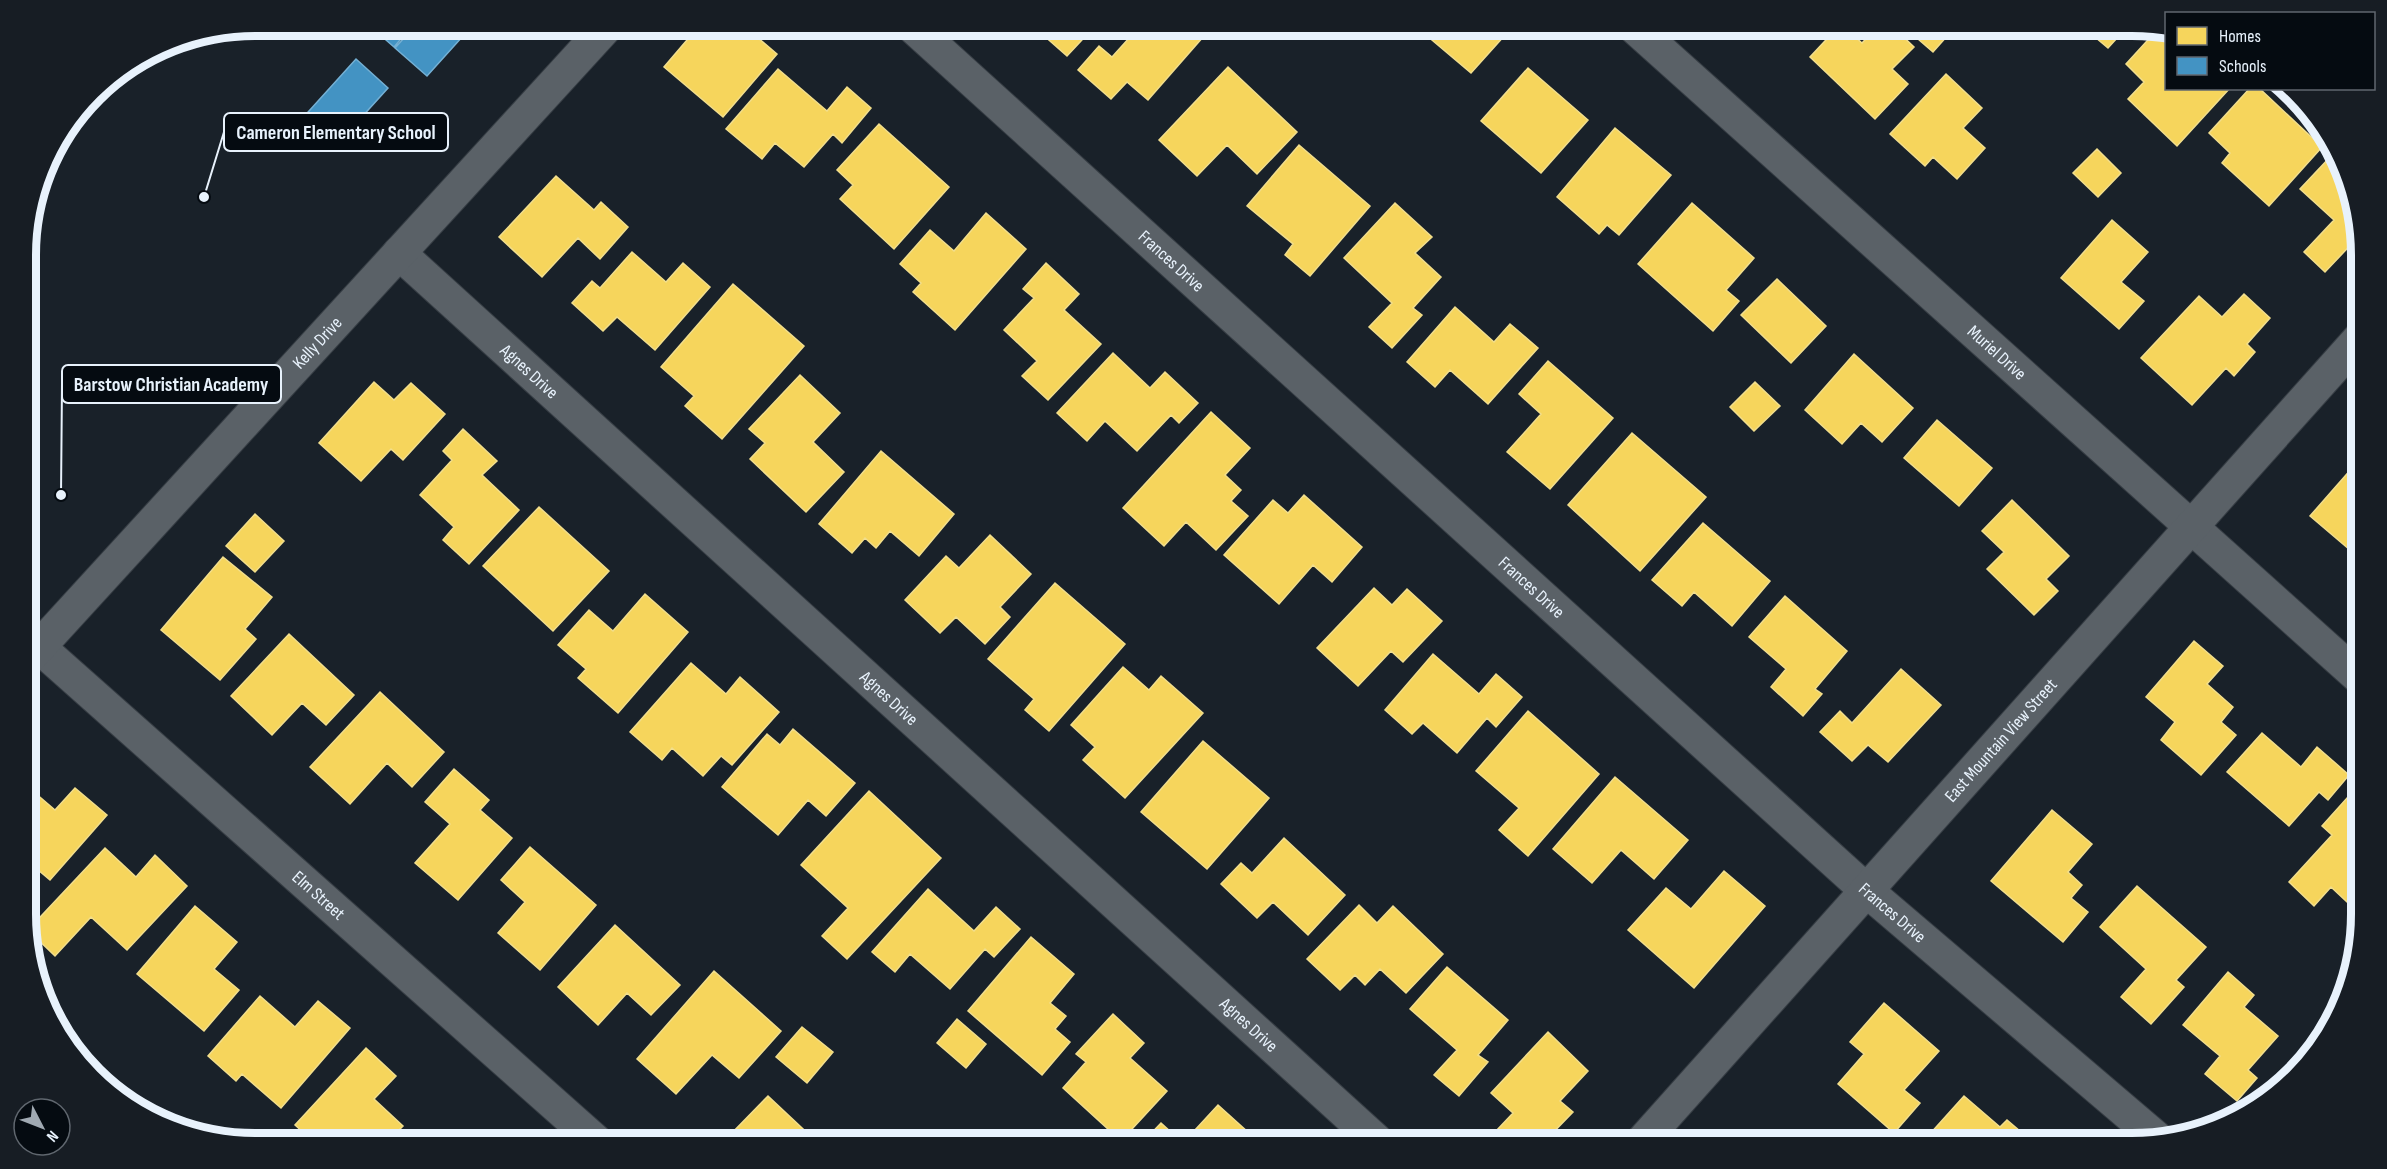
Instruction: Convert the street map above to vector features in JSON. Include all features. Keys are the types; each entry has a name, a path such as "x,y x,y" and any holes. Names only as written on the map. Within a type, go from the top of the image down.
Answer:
{"street":[{"name":"Kelly Drive","path":"36,651 598,36"},
{"name":"Frances Drive","path":"923,36 1867,891 2150,1132"},
{"name":"Muriel Drive","path":"1644,36 2351,670"},
{"name":"Agnes Drive","path":"399,253 1368,1133"},
{"name":"East Mountain View Street","path":"1650,1133 2351,348"},
{"name":"Elm Street","path":"36,657 586,1133"}],"building: Homes":[{"path":"690,36 756,36 777,54 723,117 664,67"},
{"path":"1044,36 1086,36 1067,56"},
{"path":"1131,36 1203,37 1148,100 1127,82 1111,99 1078,70 1099,46 1112,57"},
{"path":"1427,36 1504,36 1471,73"},
{"path":"1830,36 1854,36 1862,43 1869,36 1902,36 1914,47 1892,69 1908,84 1875,119 1810,57"},
{"path":"1915,36 1947,36 1933,52"},
{"path":"2094,36 2119,36 2108,48"},
{"path":"2151,37 2165,39 2165,90 2228,90 2177,146 2128,99 2144,82 2126,64"},
{"path":"1228,67 1297,132 1257,174 1227,145 1197,176 1159,140"},
{"path":"1528,68 1588,120 1541,173 1481,121"},
{"path":"778,69 827,111 847,87 871,108 842,143 833,134 804,167 775,143 762,159 726,129"},
{"path":"1946,74 1982,108 1963,128 1985,148 1957,179 1933,157 1925,166 1890,134"},
{"path":"2248,90 2261,90 2322,147 2269,206 2222,163 2230,153 2209,133"},
{"path":"879,124 949,187 894,249 840,199 853,185 837,170"},
{"path":"1615,128 1671,175 1619,235 1607,225 1599,234 1557,197"},
{"path":"1299,145 1370,206 1310,276 1285,255 1293,244 1247,206"},
{"path":"2097,149 2121,173 2098,197 2073,173"},
{"path":"2328,159 2344,199 2351,245 2325,272 2304,252 2334,220 2300,189"},
{"path":"556,176 594,210 601,202 628,227 600,259 578,238 542,277 499,237"},
{"path":"1395,203 1432,237 1415,253 1441,277 1413,308 1422,315 1392,348 1369,327 1392,303 1344,258"},
{"path":"1692,203 1754,258 1726,290 1739,301 1713,331 1638,264"},
{"path":"986,213 1026,249 955,330 913,292 921,283 900,264 930,230 954,251"},
{"path":"2112,220 2148,252 2121,282 2144,301 2119,329 2061,278"},
{"path":"632,252 666,282 683,263 710,287 655,350 617,317 603,331 572,303 592,281 600,288"},
{"path":"1046,263 1079,294 1064,310 1101,344 1048,400 1022,376 1037,361 1004,330 1034,298 1023,289"},
{"path":"1777,279 1826,326 1791,363 1741,315"},
{"path":"733,284 804,346 722,439 685,406 694,396 661,367"},
{"path":"2244,294 2270,318 2247,344 2255,352 2234,376 2226,368 2192,405 2141,358 2199,296 2222,317"},
{"path":"1455,307 1494,342 1510,324 1538,348 1488,404 1450,370 1435,387 1407,362"},
{"path":"1113,353 1150,388 1165,372 1198,403 1179,423 1171,415 1137,451 1105,421 1087,441 1057,413"},
{"path":"1854,354 1913,408 1882,442 1861,423 1842,444 1805,410"},
{"path":"1548,361 1613,418 1550,489 1507,452 1541,414 1519,394"},
{"path":"800,375 840,413 813,442 844,472 806,512 750,459 765,443 749,429"},
{"path":"374,382 394,400 411,383 445,414 403,460 391,449 361,481 319,443"},
{"path":"1755,382 1780,406 1754,431 1730,407"},
{"path":"1211,412 1250,448 1225,475 1241,490 1231,501 1248,516 1216,550 1186,522 1164,546 1123,508"},
{"path":"1937,420 1992,468 1959,506 1904,458"},
{"path":"463,429 497,461 482,475 519,510 469,564 443,540 454,527 420,495 452,460 443,451"},
{"path":"1632,433 1706,497 1640,571 1568,505"},
{"path":"881,451 954,514 919,556 890,531 876,548 865,538 852,553 819,524"},
{"path":"2351,469 2351,549 2310,516"},
{"path":"1304,495 1362,547 1332,582 1313,565 1279,604 1224,555 1273,500 1288,513"},
{"path":"2012,500 2069,556 2046,579 2058,591 2034,615 1987,569 2004,552 1982,531"},
{"path":"539,507 609,571 553,631 483,566"},
{"path":"255,514 284,541 255,572 226,546"},
{"path":"1703,523 1770,581 1732,626 1694,592 1682,606 1652,580"},
{"path":"990,535 1031,574 1000,607 1010,617 985,644 956,617 940,633 905,600 946,556 959,568"},
{"path":"223,557 272,597 245,629 256,639 220,680 161,630"},
{"path":"1055,583 1125,644 1049,731 1025,710 1034,699 988,659"},
{"path":"1374,588 1392,605 1407,589 1442,621 1403,662 1391,651 1358,686 1317,648"},
{"path":"645,594 688,632 618,713 578,678 586,669 558,645 589,610 613,631"},
{"path":"1785,596 1847,651 1815,689 1822,694 1803,716 1771,687 1786,669 1749,637"},
{"path":"289,634 354,695 326,725 302,703 272,735 231,696"},
{"path":"2194,641 2223,666 2207,684 2233,707 2221,722 2236,735 2201,775 2161,740 2175,722 2146,697"},
{"path":"1433,654 1479,694 1496,674 1522,697 1496,727 1487,718 1457,753 1423,723 1412,734 1385,710"},
{"path":"691,663 726,694 740,677 779,712 732,765 721,756 703,776 672,748 662,760 630,732"},
{"path":"1123,667 1149,690 1161,676 1203,713 1125,798 1083,760 1095,747 1071,725"},
{"path":"1901,669 1941,705 1888,762 1868,745 1852,761 1820,732 1840,711 1852,723"},
{"path":"380,692 444,752 412,787 387,763 350,804 310,767"},
{"path":"1528,711 1599,774 1528,856 1499,830 1519,808 1476,771"},
{"path":"793,729 855,783 826,816 808,800 778,835 722,787 767,734 780,745"},
{"path":"2262,733 2301,767 2317,747 2349,775 2328,800 2319,792 2289,826 2227,772"},
{"path":"1203,741 1269,798 1207,869 1141,812"},
{"path":"454,769 489,800 480,810 512,838 458,900 415,863 450,824 425,802"},
{"path":"1615,777 1688,840 1654,879 1621,850 1592,883 1553,849"},
{"path":"75,788 107,815 50,880 36,868 36,794 55,810"},
{"path":"869,791 941,858 847,959 822,936 848,908 801,865"},
{"path":"2351,794 2351,906 2331,887 2314,906 2289,882 2332,835 2322,826"},
{"path":"2052,810 2092,844 2068,872 2082,885 2071,898 2088,912 2063,942 1991,881"},
{"path":"1284,838 1345,895 1308,935 1273,902 1257,918 1221,884 1241,863 1252,873"},
{"path":"530,847 596,905 540,970 498,933 525,902 501,880"},
{"path":"105,848 136,877 155,855 187,886 127,950 91,917 55,956 38,939 36,921"},
{"path":"1724,871 1765,906 1694,988 1628,930 1666,888 1691,909"},
{"path":"2137,886 2206,947 2176,980 2184,987 2151,1024 2121,997 2146,969 2100,927"},
{"path":"928,889 974,931 996,907 1020,929 994,957 985,949 950,989 910,954 895,972 872,952"},
{"path":"1359,905 1377,923 1393,906 1443,954 1406,993 1380,969 1365,985 1355,975 1340,990 1307,959"},
{"path":"195,906 237,942 214,969 239,990 204,1031 137,974"},
{"path":"615,925 680,985 651,1015 627,993 598,1025 558,987"},
{"path":"1031,937 1074,974 1050,1003 1066,1016 1055,1029 1070,1042 1042,1075 968,1011"},
{"path":"1447,967 1508,1020 1478,1055 1488,1062 1459,1096 1434,1075 1457,1050 1410,1009"},
{"path":"714,971 781,1031 739,1078 712,1055 676,1094 637,1059"},
{"path":"2228,972 2254,995 2244,1007 2278,1036 2248,1070 2257,1078 2237,1101 2205,1074 2220,1056 2183,1025"},
{"path":"260,996 295,1027 318,1001 350,1028 281,1108 242,1074 236,1081 208,1056"},
{"path":"1884,1003 1939,1051 1904,1090 1920,1103 1894,1133 1838,1084 1864,1054 1850,1042"},
{"path":"1113,1014 1144,1043 1130,1058 1167,1091 1128,1133 1112,1133 1063,1088 1086,1062 1076,1054"},
{"path":"957,1019 986,1044 966,1068 937,1043"},
{"path":"802,1027 833,1052 807,1083 776,1057"},
{"path":"1548,1032 1588,1071 1560,1101 1573,1112 1553,1133 1500,1133 1497,1130 1513,1113 1491,1093"},
{"path":"2309,1042 2309,1042 2297,1058 2281,1075"},
{"path":"366,1048 396,1076 374,1099 403,1126 396,1133 304,1133 295,1125"},
{"path":"768,1096 807,1133 732,1133"},
{"path":"1964,1096 2000,1127 2007,1120 2022,1133 1931,1133"},
{"path":"1218,1105 1249,1133 1192,1133"},
{"path":"1161,1123 1172,1133 1152,1133"}],"building: Schools":[{"path":"381,36 403,36 394,47"},
{"path":"406,36 463,36 427,76 395,48"},
{"path":"356,59 388,88 332,150 300,121"}],"place":[{"name":"Cameron Elementary School","path":"204,197"},
{"name":"Barstow Christian Academy","path":"61,495"}]}
